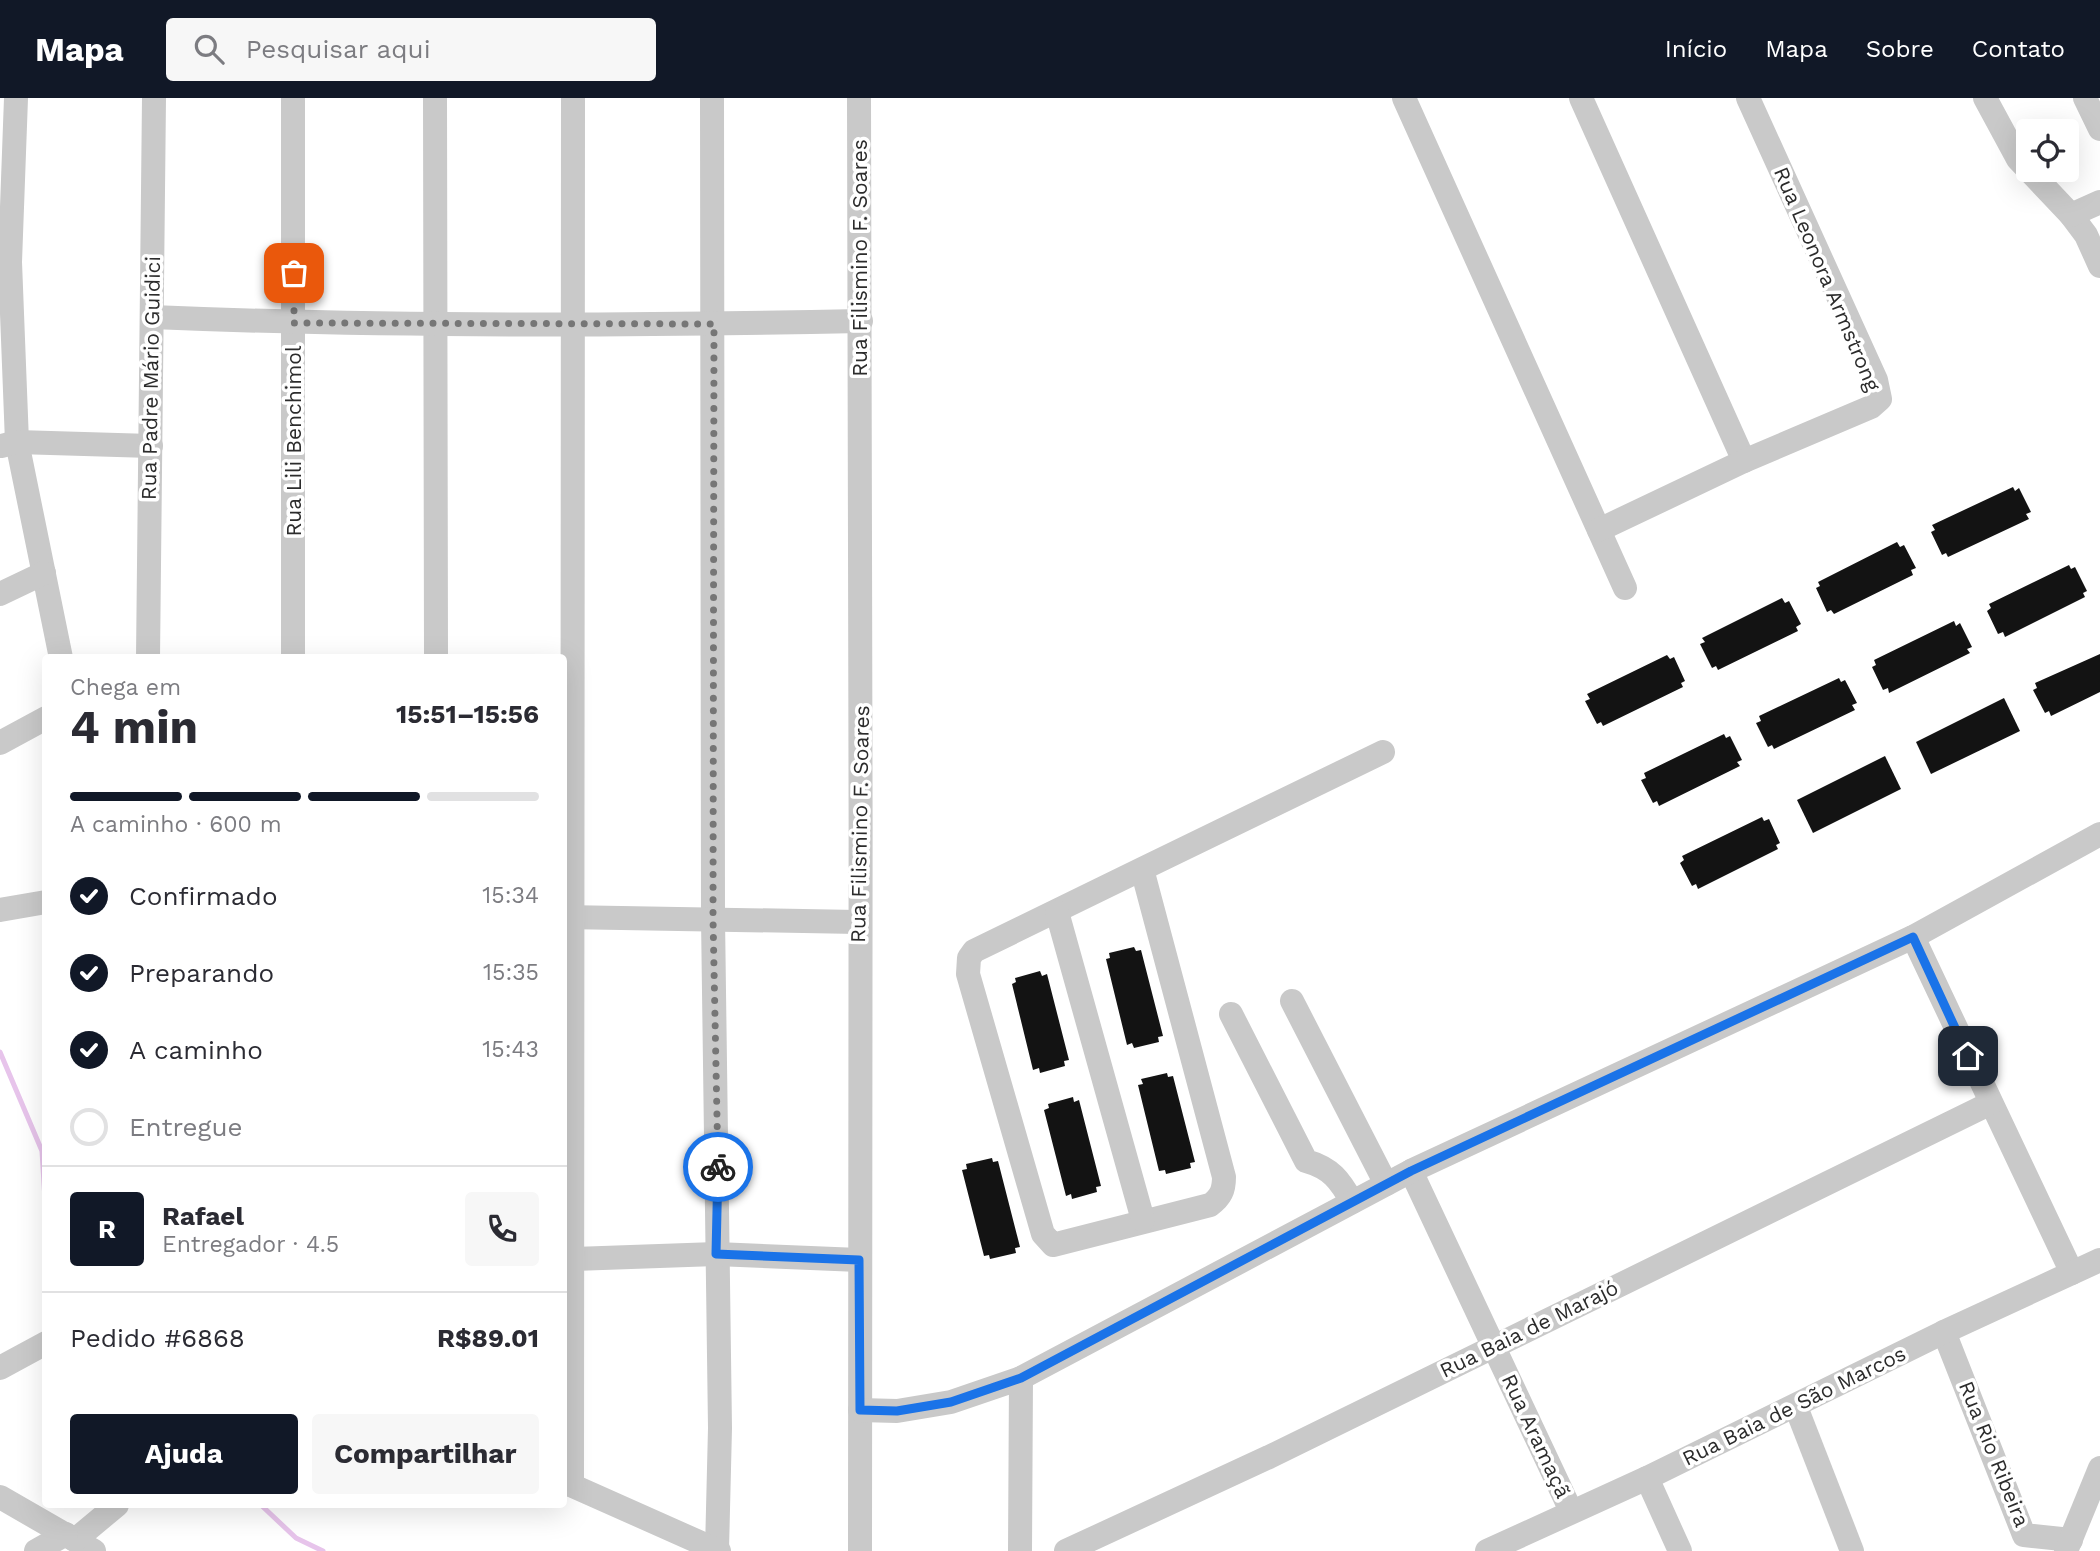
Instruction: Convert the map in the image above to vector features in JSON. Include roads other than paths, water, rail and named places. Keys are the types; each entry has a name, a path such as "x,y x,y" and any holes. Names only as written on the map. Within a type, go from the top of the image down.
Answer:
{"street":[{"path":"16,98 5,265 8,444 44,573 60,654"},
{"name":"Rua Padre Mário Guidici","path":"148,654 154,98"},
{"name":"Rua Lili Benchimol","path":"293,98 293,654"},
{"path":"435,98 436,654"},
{"path":"573,98 575,326 569,917 574,1259 568,1483 718,1551 720,1428 716,1254 719,1170 713,918 712,98"},
{"name":"Rua Filismino F. Soares","path":"859,98 862,744 859,922 860,1551"},
{"path":"1404,98 1625,588"},
{"path":"1581,98 1744,461"},
{"name":"Rua Leonora Armstrong","path":"1599,530 1744,461 1877,404 1880,392 1748,98"},
{"path":"1985,98 2018,159 2071,215 2085,235 2100,266"},
{"path":"2085,98 2100,129"},
{"path":"2071,215 2100,202"},
{"path":"152,317 294,323 575,326 861,321"},
{"path":"8,444 150,446"},
{"path":"0,594 44,573"},
{"path":"0,743 42,720"},
{"path":"1142,869 1224,1177 1219,1199 1210,1205 1143,1220 1060,1245 1048,1241 968,974 969,958 974,951 1057,912 1142,869 1383,752"},
{"path":"860,1410 897,1411 951,1402 1021,1378 1411,1171 1913,937 2099,836"},
{"path":"0,910 42,903"},
{"path":"1057,912 1143,1220"},
{"path":"569,917 859,922"},
{"path":"1913,937 2072,1273"},
{"path":"1292,1001 1386,1185"},
{"path":"1231,1014 1306,1161 1329,1169 1352,1202"},
{"name":"Rua Baia de Marajó","path":"1066,1551 1269,1457 1990,1103"},
{"name":"Rua Aramaçã","path":"1411,1171 1571,1511"},
{"path":"574,1259 716,1254 859,1260"},
{"name":"Rua Baia de São Marcos","path":"1491,1550 2100,1260"},
{"name":"Rua Rio Ribeira","path":"1944,1332 2024,1535 2076,1539"},
{"path":"0,1368 42,1345"},
{"path":"1020,1551 1021,1378"},
{"path":"1796,1407 1852,1551"},
{"path":"2076,1539 2100,1468"},
{"path":"1647,1478 1680,1551"},
{"path":"0,1497 78,1542"},
{"path":"36,1551 78,1542 114,1508"}],"waterway":[{"path":"0,1052 42,1151"},
{"path":"264,1508 296,1538 323,1551"}]}
